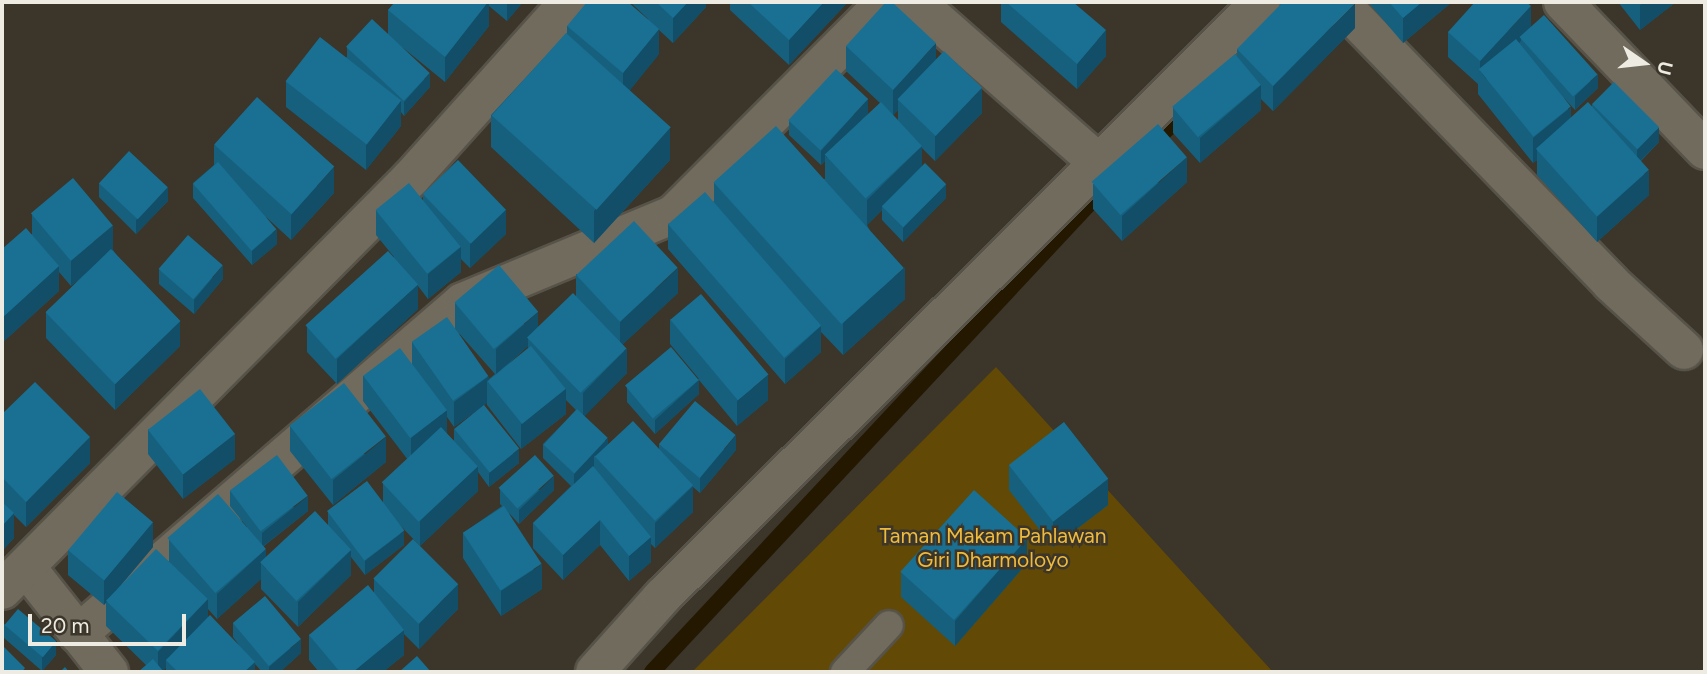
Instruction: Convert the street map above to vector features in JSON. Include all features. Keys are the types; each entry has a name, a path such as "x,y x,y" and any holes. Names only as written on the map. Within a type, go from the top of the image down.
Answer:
{"street":[{"path":"109,672 78,634 14,578 411,178 569,2"},
{"path":"78,634 463,302 674,214 885,2"},
{"path":"916,2 1101,165"},
{"path":"600,671 662,597 1101,165 1261,2"},
{"path":"1563,2 1705,150"},
{"path":"1351,15 1611,283 1684,349"}],"lane":[{"path":"845,672 889,625"}],"green space":[{"name":"Taman Makam Pahlawan Giri Dharmoloyo","path":"996,367 1273,672 692,672"}],"building":[{"path":"395,2 488,2 445,57 388,10"},
{"path":"587,2 628,2 659,29 623,73 567,26"},
{"path":"656,2 688,2 673,18"},
{"path":"748,2 824,2 789,40"},
{"path":"886,2 892,2 936,43 893,90 846,46"},
{"path":"1006,2 1073,2 1106,30 1077,64"},
{"path":"1283,2 1355,3 1273,86 1237,49"},
{"path":"1389,2 1422,2 1403,18"},
{"path":"1475,2 1526,2 1531,6 1480,61 1448,32"},
{"path":"1544,15 1598,74 1573,97 1519,37"},
{"path":"372,19 430,73 404,101 346,47"},
{"path":"566,33 671,127 597,210 492,115"},
{"path":"320,37 401,100 367,145 286,81"},
{"path":"1516,39 1571,107 1533,137 1479,69"},
{"path":"944,51 982,88 936,136 897,99"},
{"path":"1235,54 1261,85 1198,137 1172,107"},
{"path":"836,69 868,99 820,150 788,120"},
{"path":"1614,82 1659,127 1637,149 1592,104"},
{"path":"257,97 334,167 291,214 214,145"},
{"path":"881,102 922,146 866,198 825,155"},
{"path":"1588,102 1649,170 1597,216 1536,149"},
{"path":"1158,124 1187,157 1120,215 1092,182"},
{"path":"776,126 904,268 841,324 714,182"},
{"path":"129,151 168,187 138,219 99,183"},
{"path":"458,160 506,210 471,244 423,194"},
{"path":"218,162 276,229 251,251 193,184"},
{"path":"925,163 946,184 903,227 882,206"},
{"path":"73,178 113,225 71,261 31,213"},
{"path":"409,183 461,247 427,274 376,210"},
{"path":"705,192 821,326 784,358 668,224"},
{"path":"634,221 678,268 620,322 576,275"},
{"path":"26,228 59,266 2,318 2,249"},
{"path":"188,235 223,265 193,299 158,269"},
{"path":"111,249 180,321 115,384 46,312"},
{"path":"388,251 418,284 336,359 306,325"},
{"path":"499,265 538,312 494,349 455,302"},
{"path":"573,293 626,348 580,393 527,337"},
{"path":"701,294 768,374 738,400 670,320"},
{"path":"447,317 488,376 453,401 412,342"},
{"path":"531,346 566,389 522,424 487,381"},
{"path":"671,347 699,380 653,419 625,386"},
{"path":"400,348 447,410 410,438 363,376"},
{"path":"35,382 90,437 26,502 2,477 2,414"},
{"path":"344,383 386,437 331,479 290,425"},
{"path":"200,389 235,434 183,475 148,430"},
{"path":"695,401 736,435 700,478 659,444"},
{"path":"484,405 519,449 490,472 454,429"},
{"path":"577,409 608,438 574,473 544,445"},
{"path":"633,421 693,485 655,521 595,456"},
{"path":"1064,422 1108,479 1053,522 1009,465"},
{"path":"441,427 478,466 419,522 382,482"},
{"path":"277,455 308,496 261,531 230,491"},
{"path":"535,455 554,476 517,509 499,488"},
{"path":"593,466 651,537 629,556 600,520 563,555 533,523"},
{"path":"367,481 404,531 364,561 327,511"},
{"path":"974,490 1028,538 954,620 900,572"},
{"path":"117,492 153,522 104,580 68,550"},
{"path":"218,494 266,549 215,593 167,538"},
{"path":"2,502 14,513 2,526"},
{"path":"504,506 542,564 500,591 463,533"},
{"path":"315,511 351,550 296,601 260,562"},
{"path":"413,539 458,584 419,624 373,579"},
{"path":"156,549 208,599 158,651 106,601"},
{"path":"368,585 404,630 353,672 340,672 309,635"},
{"path":"265,596 301,639 269,666 233,623"},
{"path":"18,609 56,641 43,657 5,625"},
{"path":"210,615 255,662 244,672 178,672 166,660"},
{"path":"2,645 25,668 22,672 2,672"},
{"path":"417,656 431,672 399,672"},
{"path":"153,659 164,672 138,672"}],"waterway":[{"path":"1149,146 1189,109"},
{"path":"652,672 1107,185"}]}
